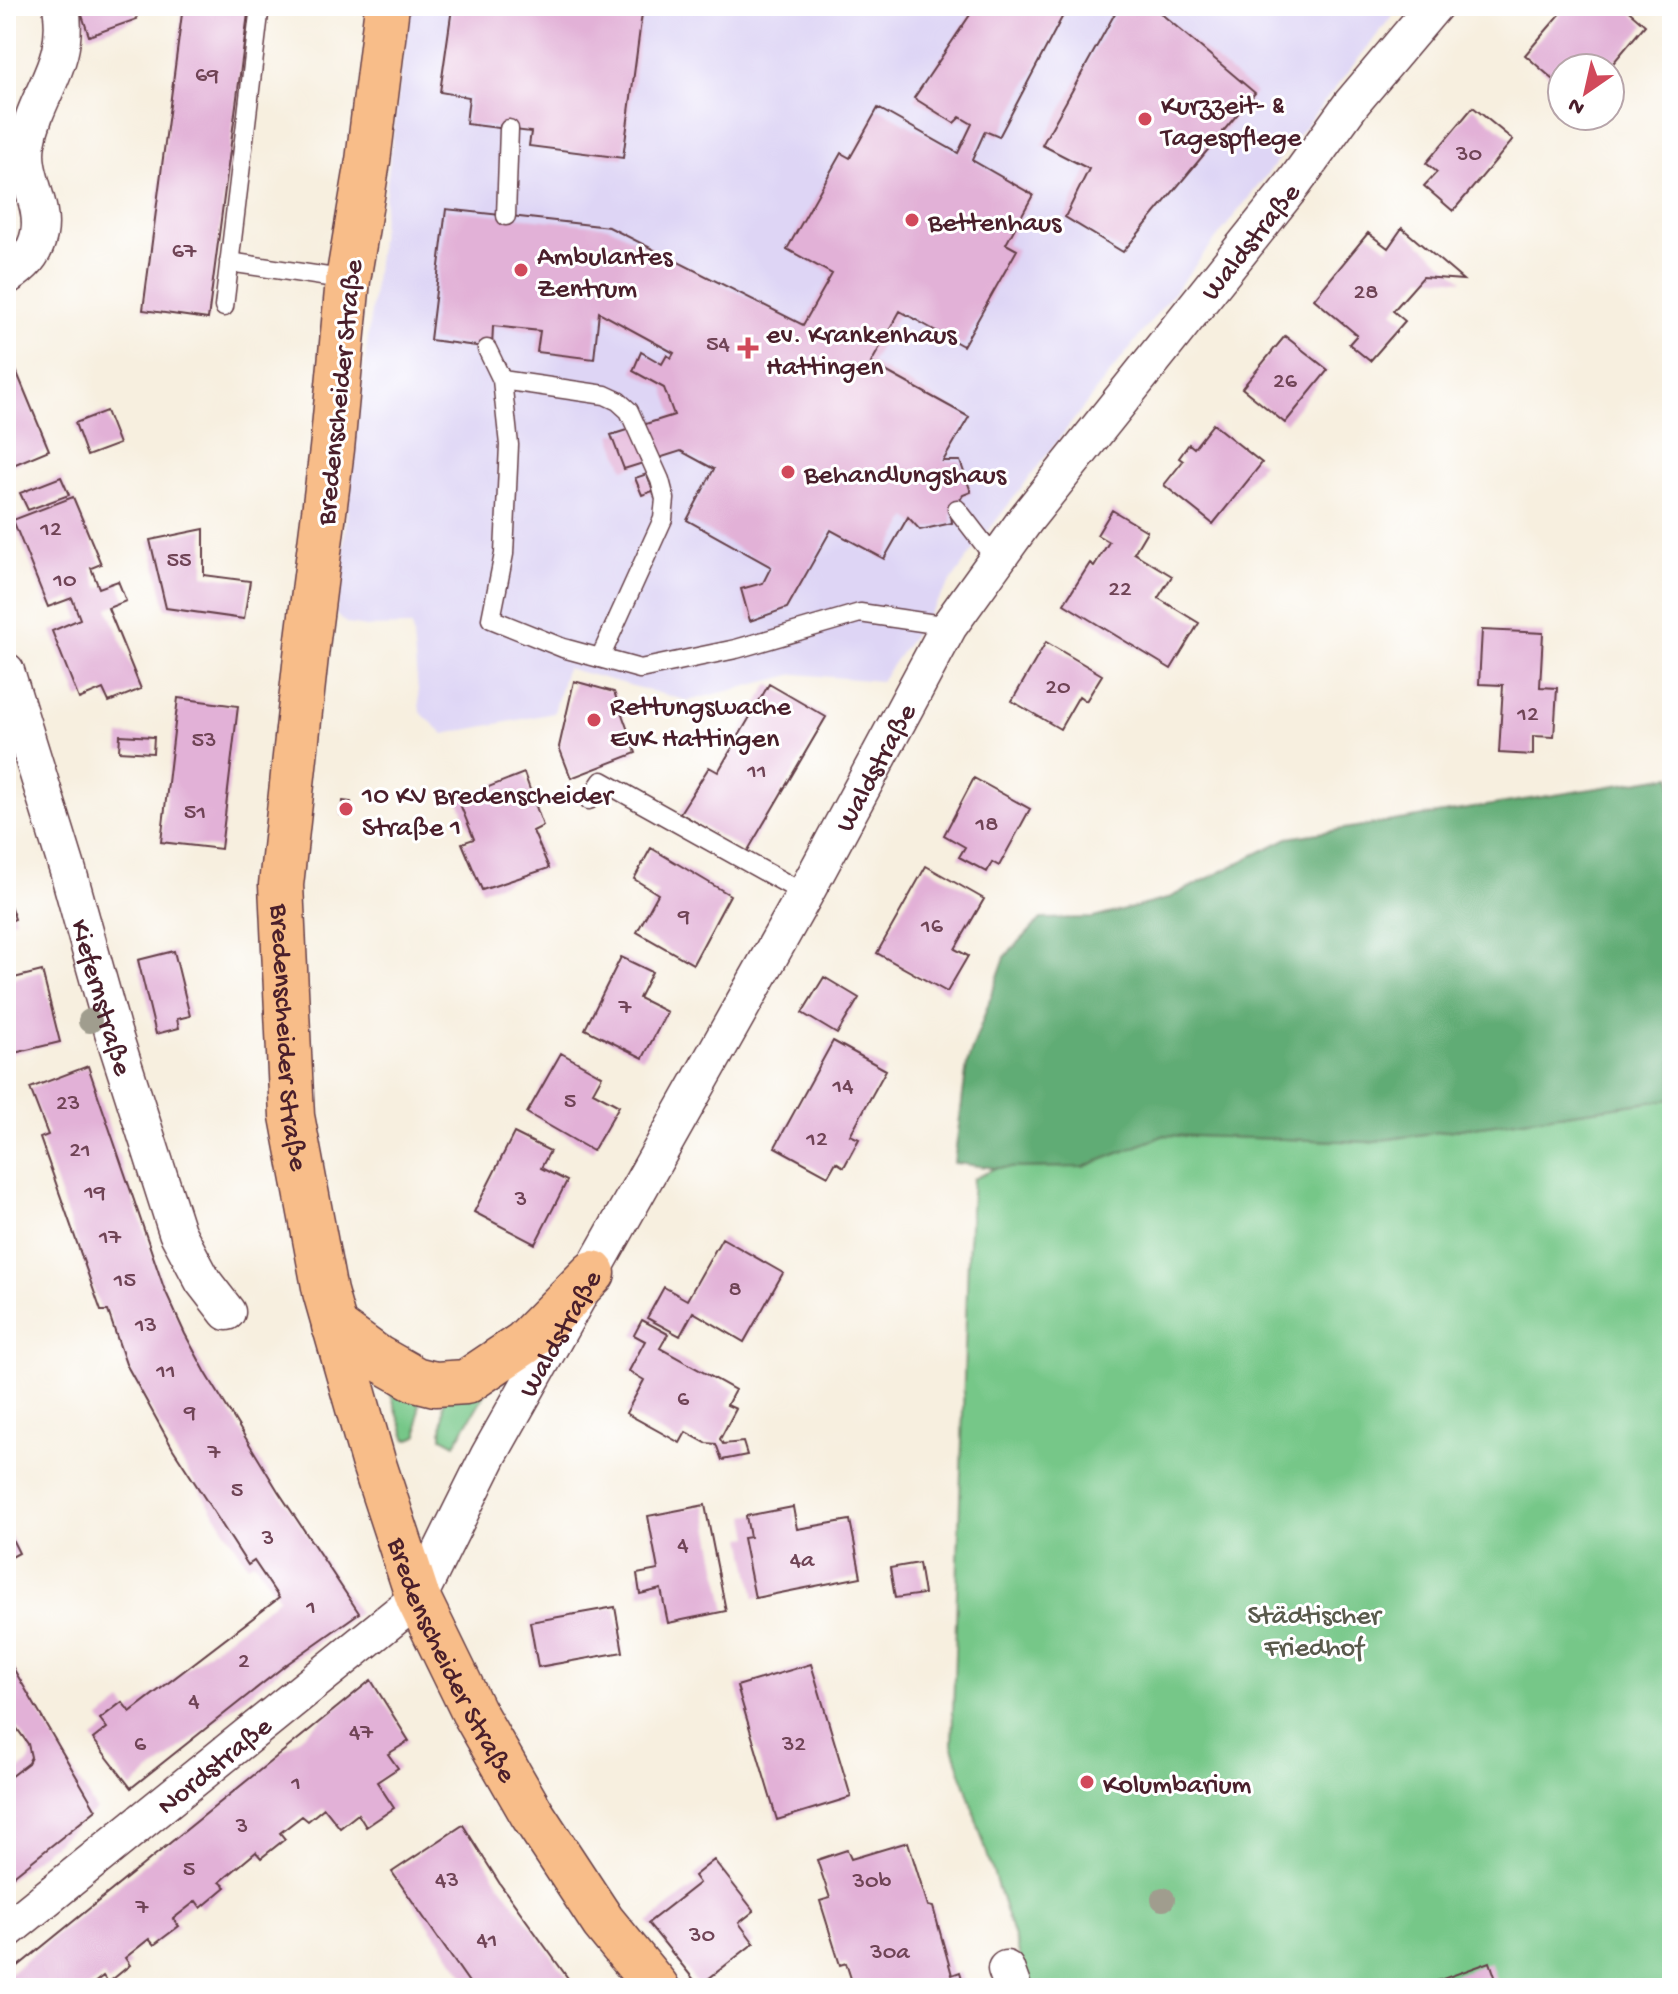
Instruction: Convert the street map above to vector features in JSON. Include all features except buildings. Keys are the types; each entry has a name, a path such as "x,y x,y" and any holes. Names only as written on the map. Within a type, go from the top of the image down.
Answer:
{"main road":[{"name":"Bredenscheider Straße","path":"387,6 368,161 348,280 332,449 281,885 292,1116 314,1244 334,1326 373,1461 418,1598 473,1711 532,1814 603,1922 657,1988"},
{"path":"334,1326 378,1358 415,1379 435,1384 466,1382 524,1343 593,1273"}],"street":[{"path":"6,277 21,267 33,252 39,234 40,213 25,156 30,131 62,51 64,26 61,6"},
{"name":"Waldstraße","path":"418,1598 481,1470 805,894 949,626 1026,519 1295,182 1352,103 1434,6"},
{"name":"Kiefernstraße","path":"6,671 51,813 113,1032 177,1232 203,1281 227,1312"},
{"name":"Nordstraße","path":"6,1931 418,1598"}],"lane":[{"path":"224,307 260,6"},
{"path":"506,216 509,129"},
{"path":"229,262 348,280"},
{"path":"487,349 502,380 509,445 504,554 491,619 563,648 640,669 736,649 860,613 949,626"},
{"path":"502,380 605,395 618,401 629,411 660,480 665,499 663,519 600,658"},
{"path":"957,509 997,561"},
{"path":"589,800 602,781 805,894"}],"shaded area":[{"name":"ev. Krankenhaus Hattingen","path":"409,6 1400,6 1092,396 969,556 881,681 796,674 688,701 566,668 554,713 444,734 420,712 412,626 366,627 348,624 336,615"}],"green space":[{"path":"1672,776 1672,1099 1368,1142 1165,1135 1083,1167 995,1168 954,1163 967,1064 1005,957 1041,919 1093,918 1167,899 1288,838"},
{"name":"Städtischer Friedhof","path":"1672,1099 1672,1988 1030,1988 952,1744 973,1179 995,1168 1083,1167 1165,1135 1368,1142"},
{"path":"389,1389 419,1396 418,1436 407,1440"},
{"path":"486,1392 455,1444 442,1437 444,1397"}],"place":[{"name":"Kurzzeit- & Tagespflege","path":"1145,119"},
{"name":"Bettenhaus","path":"912,220"},
{"name":"Ambulantes Zentrum","path":"521,270"},
{"name":"ev. Krankenhaus Hattingen","path":"748,348"},
{"name":"Behandlungshaus","path":"788,472"},
{"name":"Rettungswache EvK Hattingen","path":"594,720"},
{"name":"10 KV Bredenscheider Straße 1","path":"346,809"},
{"name":"Kolumbarium","path":"1087,1782"}]}
